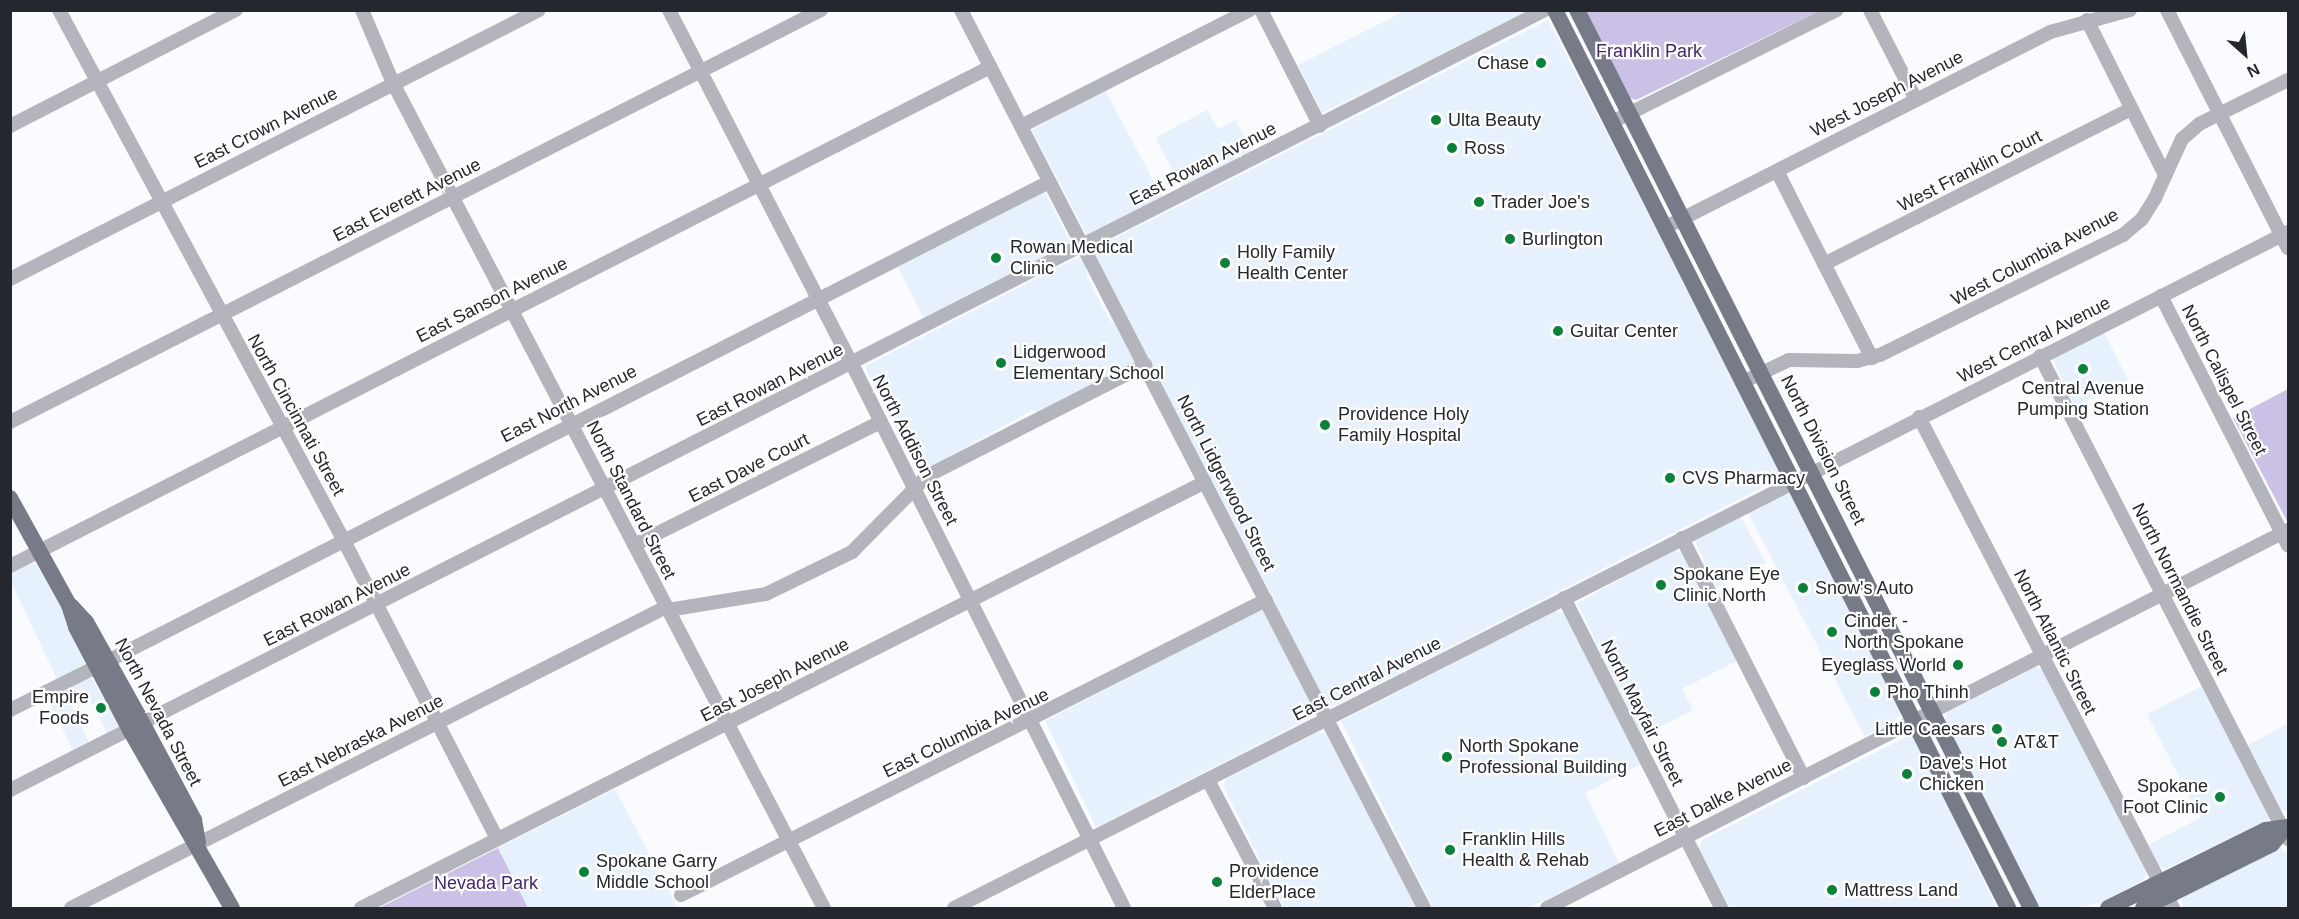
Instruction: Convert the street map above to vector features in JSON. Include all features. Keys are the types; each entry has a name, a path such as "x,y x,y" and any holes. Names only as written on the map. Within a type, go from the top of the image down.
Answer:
{"main road":[{"path":"1556,10 1916,720 2008,909"},
{"name":"North Division Street","path":"1576,10 1762,373 2031,909"},
{"name":"North Nevada Street","path":"10,498 69,605 87,622 102,664 136,727 183,826 198,844 232,909"},
{"path":"2143,909 2272,844 2287,832"},
{"path":"2108,909 2166,896"}],"street":[{"name":"North Cincinnati Street","path":"59,10 220,315 344,538 497,839"},
{"path":"10,126 237,10"},
{"name":"North Standard Street","path":"362,10 393,83 824,909"},
{"name":"East Crown Avenue","path":"10,279 539,10"},
{"name":"North Addison Street","path":"669,10 852,364 1124,909"},
{"name":"East Everett Avenue","path":"10,422 821,10"},
{"name":"North Lidgerwood Street","path":"960,10 1084,246 1424,909"},
{"path":"1021,126 1250,10"},
{"path":"1261,10 1320,126"},
{"name":"East Rowan Avenue","path":"10,790 1545,10"},
{"path":"1612,122 1837,10"},
{"path":"1870,10 1916,99"},
{"name":"West Joseph Avenue","path":"1666,227 2050,32 2130,10"},
{"path":"2167,10 2286,238"},
{"path":"2087,20 2164,175"},
{"name":"East Sanson Avenue","path":"10,566 990,67"},
{"name":"West Columbia Avenue","path":"1745,381 1798,359 1872,358 2123,234 2142,219 2182,139 2199,124 2289,80"},
{"name":"West Franklin Court","path":"1824,264 2131,109"},
{"path":"1777,171 1872,358"},
{"name":"East North Avenue","path":"10,710 344,538 1049,182"},
{"name":"West Central Avenue","path":"1795,480 2161,296 2286,238"},
{"name":"North Calispel Street","path":"2161,296 2286,536"},
{"name":"North Normandie Street","path":"2040,357 2287,832"},
{"name":"East Nebraska Avenue","path":"71,909 667,609 766,594 852,552 927,476 1145,365"},
{"name":"North Atlantic Street","path":"1919,417 2166,896"},
{"name":"East Dave Court","path":"634,545 881,422"},
{"name":"East Central Avenue","path":"954,909 974,904 1090,840 1795,480"},
{"name":"East Joseph Avenue","path":"361,909 972,602 1205,482"},
{"name":"East Dalke Avenue","path":"1547,909 1570,903 1685,838 2162,595 2286,536"},
{"path":"1682,538 1804,778"},
{"name":"North Mayfair Street","path":"1564,598 1721,909"},
{"name":"East Columbia Avenue","path":"681,895 1266,600"},
{"path":"1208,780 1275,909"}],"shaded area":[{"path":"1405,11 1529,11 1322,113 1298,65"},
{"path":"1548,20 1782,472 1781,478 1096,827 1045,721 1275,602 1095,255 1095,248"},
{"path":"1105,90 1162,197 1087,235 1032,130"},
{"path":"1207,110 1218,129 1236,120 1252,152 1182,187 1155,138"},
{"path":"1044,191 1071,243 924,319 897,265"},
{"name":"Lidgerwood Elementary School","path":"1079,257 1086,264 1087,277 1109,320 1119,328 1134,358 1133,364 1038,412 1031,411 923,471 917,470 866,370 867,365"},
{"path":"2104,332 2128,380 2075,407 2053,359"},
{"path":"1784,494 1792,495 1903,714 1865,737 1748,513"},
{"path":"1740,516 1766,563 1716,588 1695,541"},
{"path":"1675,550 1682,554 1737,661 1682,689 1693,710 1642,736 1577,603"},
{"path":"30,563 39,565 86,657 84,665 57,679 11,582 11,573"},
{"path":"1555,611 1564,613 1641,764 1585,793 1619,863 1529,908 1433,908 1341,721"},
{"path":"2036,667 2043,670 2147,874 2142,881 2102,902 2078,908 2039,908 1945,720 1948,712"},
{"path":"91,677 120,725 107,733 87,695 70,703 89,742 73,750 47,698"},
{"path":"2204,685 2270,819 2165,869 2158,864 2148,845 2200,818 2147,714"},
{"path":"2288,724 2287,812 2281,809 2248,745"},
{"path":"1318,732 1326,734 1416,908 1284,908 1223,786 1226,779"},
{"path":"1912,734 1961,827 1968,851 1997,908 1730,908 1699,848 1702,840"},
{"name":"Spokane Garry Middle School","path":"615,789 678,908 528,908 498,848"},
{"path":"2280,847 2288,855 2288,908 2182,908 2182,896"}],"green space":[{"name":"Franklin Park","path":"1584,11 1819,11 1636,100 1630,98"},
{"path":"2288,389 2288,523 2233,418"},
{"name":"Nevada Park","path":"498,848 528,908 379,908"}],"place":[{"name":"Chase","path":"1541,63"},
{"name":"Ulta Beauty","path":"1436,120"},
{"name":"Ross","path":"1452,148"},
{"name":"Trader Joe's","path":"1479,202"},
{"name":"Burlington","path":"1510,239"},
{"name":"Rowan Medical Clinic","path":"996,258"},
{"name":"Holly Family Health Center","path":"1225,263"},
{"name":"Guitar Center","path":"1558,331"},
{"name":"Lidgerwood Elementary School","path":"1001,363"},
{"name":"Central Avenue Pumping Station","path":"2083,369"},
{"name":"Providence Holy Family Hospital","path":"1325,425"},
{"name":"CVS Pharmacy","path":"1670,478"},
{"name":"Spokane Eye Clinic North","path":"1661,585"},
{"name":"Snow's Auto","path":"1803,588"},
{"name":"Cinder - North Spokane","path":"1832,632"},
{"name":"Eyeglass World","path":"1958,665"},
{"name":"Pho Thinh","path":"1875,692"},
{"name":"Empire Foods","path":"101,708"},
{"name":"Little Caesars","path":"1997,729"},
{"name":"AT&T","path":"2002,742"},
{"name":"North Spokane Professional Building","path":"1447,757"},
{"name":"Dave's Hot Chicken","path":"1907,774"},
{"name":"Spokane Foot Clinic","path":"2220,797"},
{"name":"Franklin Hills Health & Rehab","path":"1450,850"},
{"name":"Spokane Garry Middle School","path":"584,872"},
{"name":"Providence ElderPlace","path":"1217,882"},
{"name":"Mattress Land","path":"1832,890"}]}
